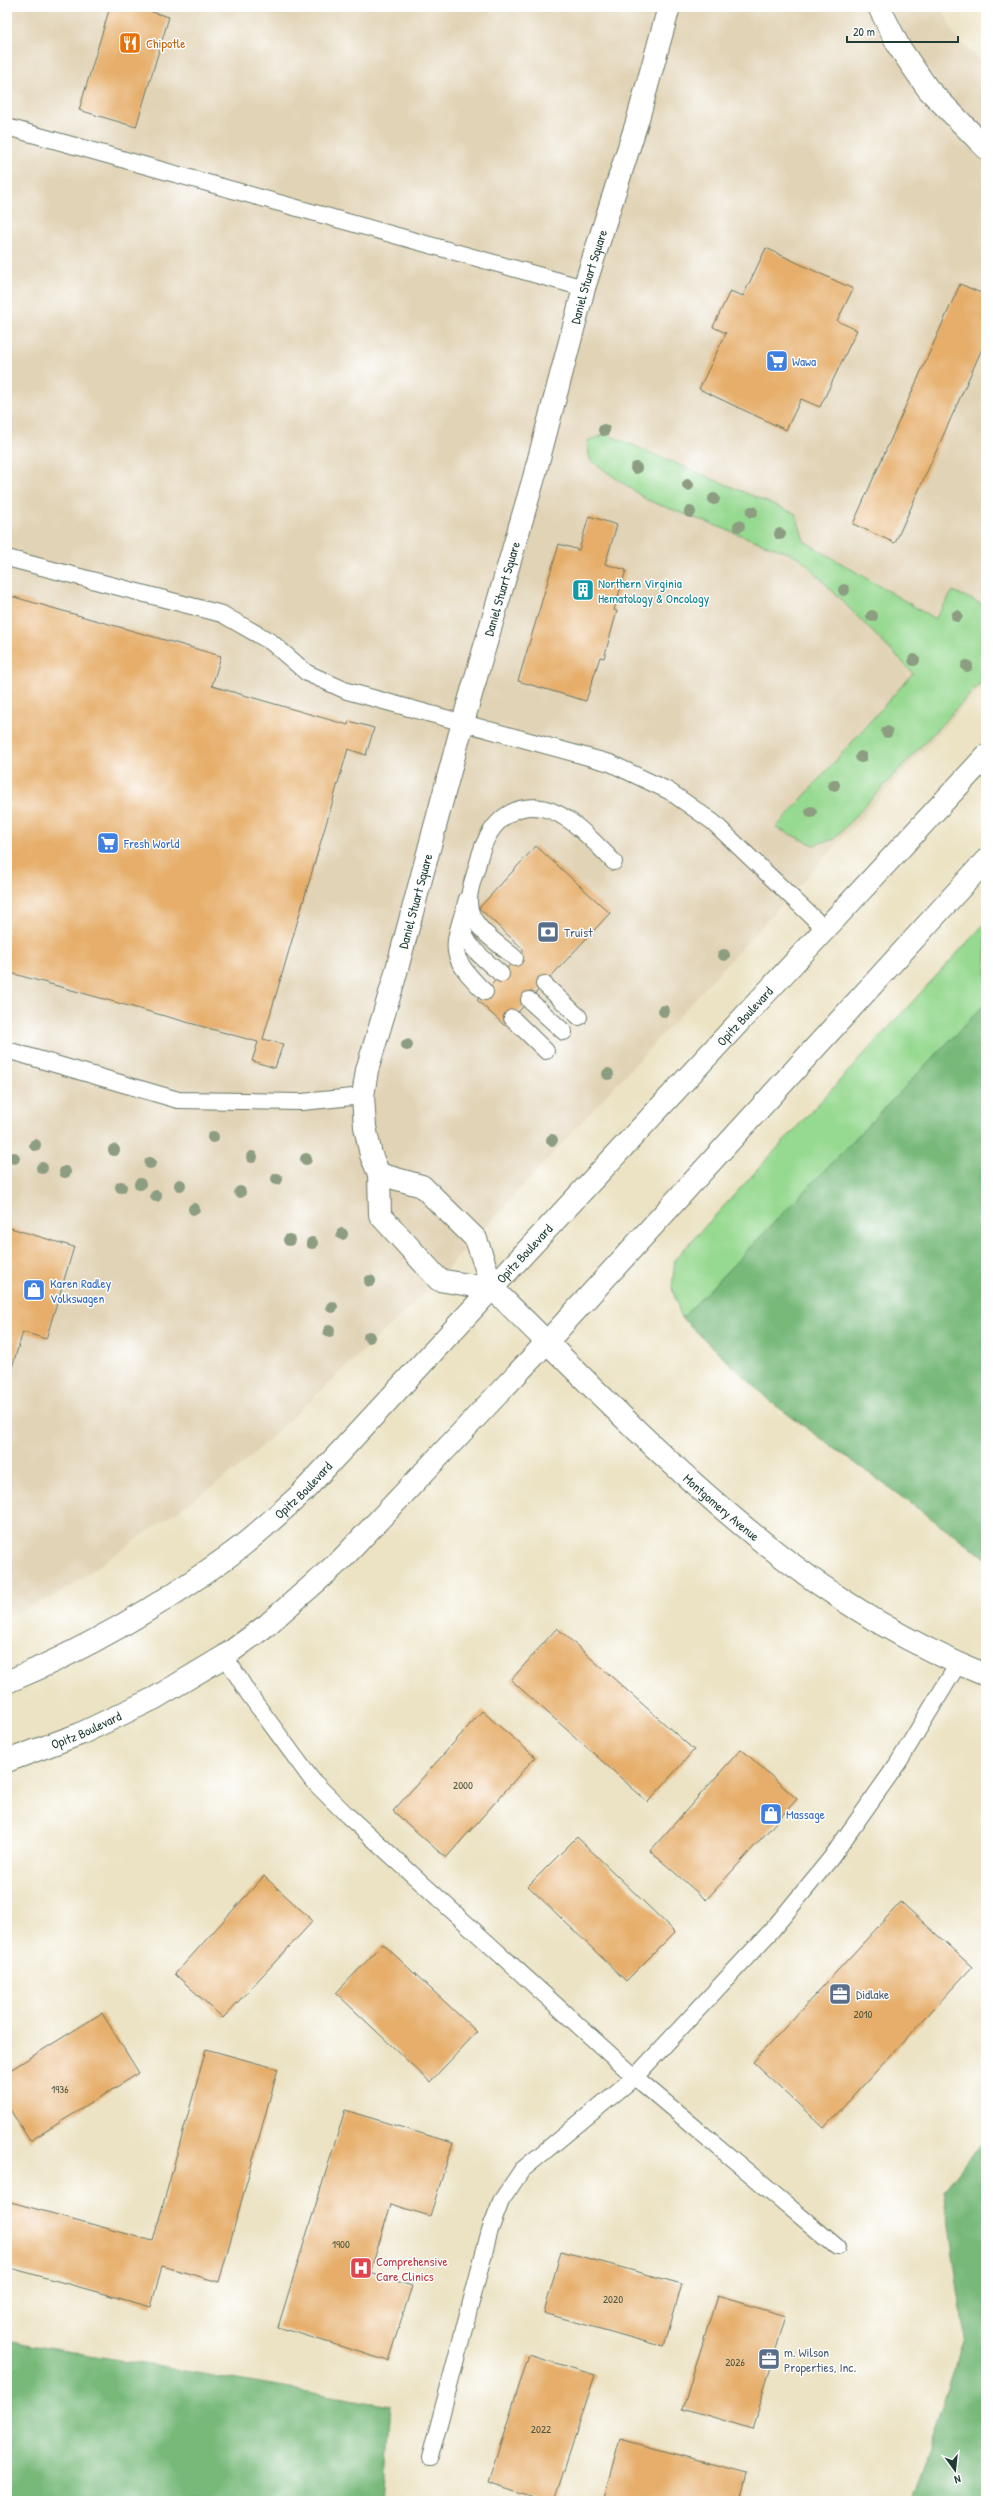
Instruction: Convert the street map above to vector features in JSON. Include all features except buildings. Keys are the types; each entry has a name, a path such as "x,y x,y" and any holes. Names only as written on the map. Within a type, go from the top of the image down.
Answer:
{"main road":[{"name":"Daniel Stuart Square","path":"493,1289 439,1280 380,1215 379,1174 371,1155 365,1127 363,1096 367,1070 394,980 463,722 533,481 584,288 637,122 669,7"},
{"path":"879,7 900,47 928,89 986,148"},
{"name":"Opitz Boulevard","path":"7,1682 59,1661 140,1617 237,1549 301,1494 493,1289 986,756"},
{"name":"Opitz Boulevard","path":"7,1761 80,1734 114,1718 155,1698 225,1656 267,1625 342,1559 547,1342 986,860"},
{"path":"379,1174 422,1186 476,1239 493,1289"},
{"name":"Montgomery Avenue","path":"493,1289 713,1502 794,1568 884,1627 958,1664 986,1675"},
{"path":"7,1689 59,1661"}],"lane":[{"path":"7,128 584,288"},
{"path":"7,558 222,614 271,642 307,673 347,691 610,763 669,791 713,822 826,930"},
{"path":"485,992 463,971 457,959 454,944 482,845 490,829 502,818 519,809 534,807 551,811 567,819 614,862"},
{"path":"468,896 471,913 479,926 515,958"},
{"path":"468,896 462,923 466,938 475,950 501,974"},
{"path":"544,984 579,1017"},
{"path":"529,1000 564,1032"},
{"path":"512,1018 546,1051"},
{"path":"7,1050 178,1100 295,1102 363,1096"},
{"path":"225,1656 248,1693 312,1780 354,1822 635,2077 836,2247"},
{"path":"430,2458 490,2230 501,2202 522,2170 635,2077 772,1930 831,1858 898,1763 958,1664"}],"shaded area":[{"path":"7,7 942,7 954,35 986,65 986,682 423,1295 236,1470 57,1595 7,1616"}],"green space":[{"path":"606,434 796,514 804,541 935,619 953,591 984,605 986,601 986,677 834,839 814,845 776,828 913,673 799,557 647,500 590,460 587,441"},
{"path":"986,922 986,1003 682,1318 672,1289 675,1259"},
{"path":"986,1003 986,1558 771,1402 682,1318"},
{"path":"986,2138 986,2501 909,2501 965,2339 944,2190"},
{"path":"7,2341 391,2406 384,2501 7,2501"}],"place":[{"name":"Chipotle","path":"130,43"},
{"name":"Wawa","path":"777,361"},
{"name":"Northern Virginia Hematology & Oncology","path":"583,590"},
{"name":"Fresh World","path":"108,843"},
{"name":"Truist","path":"548,932"},
{"name":"Karen Radley Volkswagen","path":"34,1290"},
{"name":"Massage","path":"771,1814"},
{"name":"Didlake","path":"840,1994"},
{"name":"Comprehensive Care Clinics","path":"361,2268"},
{"name":"m. Wilson Properties, Inc.","path":"769,2359"}]}
